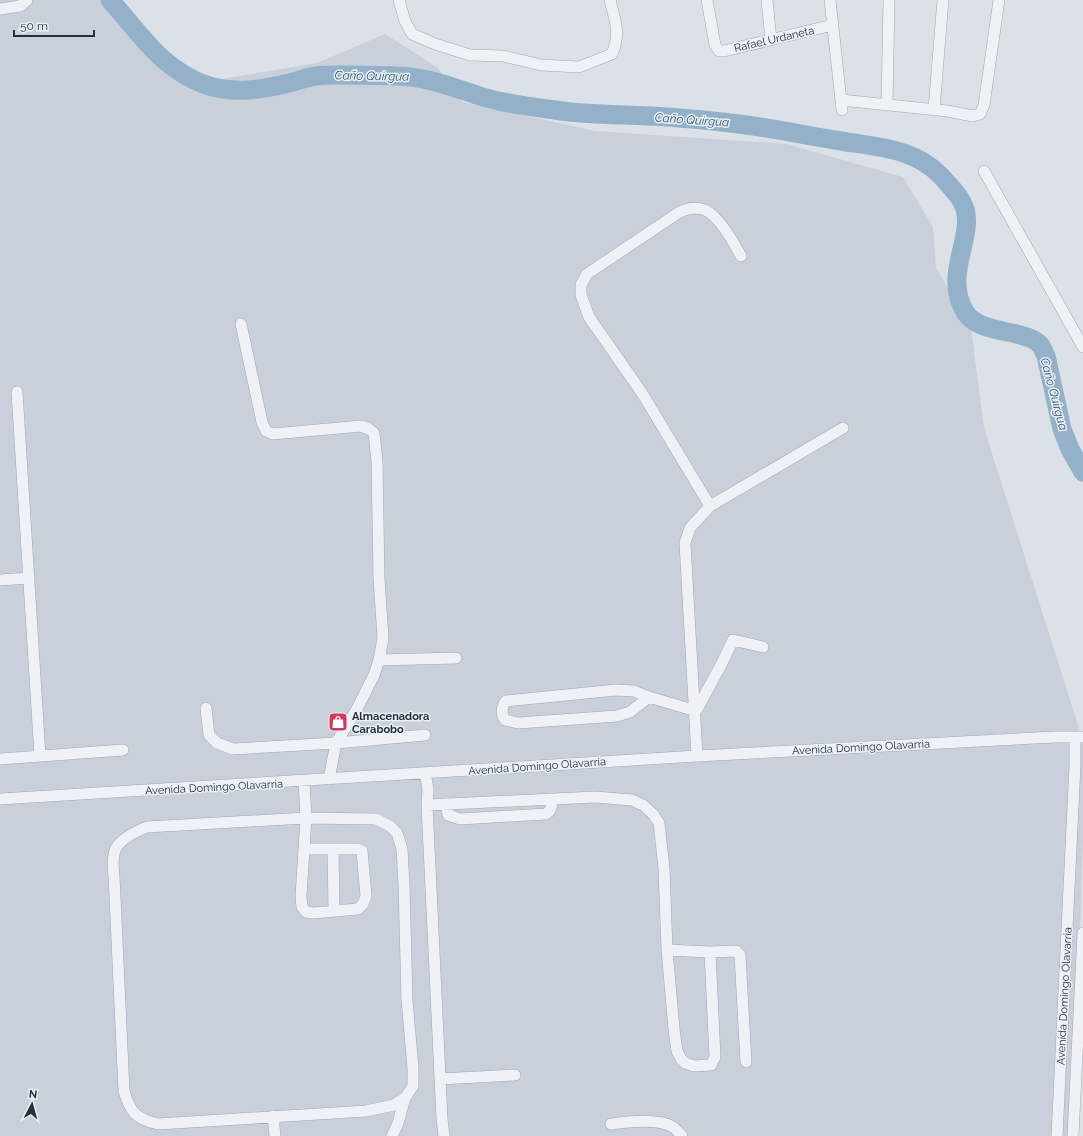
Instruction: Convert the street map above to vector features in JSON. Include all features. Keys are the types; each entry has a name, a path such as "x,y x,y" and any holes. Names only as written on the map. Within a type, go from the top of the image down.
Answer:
{"street":[{"path":"0,9 20,6 27,0"},
{"path":"399,0 405,21 412,34 435,44 470,55 503,56 540,65 579,67 612,54 615,48 617,28 610,0"},
{"name":"Rafael Urdaneta","path":"707,0 715,45 716,49 719,51 833,25"},
{"path":"767,0 771,40"},
{"path":"830,0 842,105 887,105 934,109 973,116 980,114 982,110 999,0"},
{"path":"887,105 889,0"},
{"path":"934,109 943,0"},
{"path":"984,171 1082,343"},
{"path":"710,506 642,393 589,317 581,296 581,285 587,274 678,212 687,209 703,209 713,216 733,242 741,256"},
{"path":"241,324 262,422 266,431 273,434 361,426 374,433 377,461 379,579 383,638 379,660 374,675 367,690 336,743 330,779"},
{"path":"17,392 40,756"},
{"path":"697,756 696,711 685,543 690,528 710,506 843,428"},
{"path":"0,580 29,578"},
{"path":"696,711 733,640 763,647"},
{"path":"379,660 456,658"},
{"path":"649,697 630,712 617,716 518,723 505,720 502,715 502,708 506,701 616,690 634,691 696,711"},
{"path":"206,708 209,735 217,743 233,749 336,743 425,735"},
{"name":"Avenida Domingo Olavarria","path":"0,799 697,756 1079,737 1075,765 1057,1136"},
{"path":"0,759 123,750"},
{"path":"425,773 428,789 427,805 444,1136"},
{"path":"304,781 306,818 301,896 302,907 306,912 358,909 363,904 366,896 362,851 358,849 305,849"},
{"path":"427,805 446,804 448,815 460,819 546,814 552,807 551,799 595,797 632,800 643,805 653,814 659,824 664,868 667,950 677,1051 685,1064 694,1066 710,1065 715,1057 710,952"},
{"path":"392,1136 398,1123 405,1098 413,1086 413,1068 407,1000 402,849 397,833 390,826 376,819 306,818 147,827 139,830 124,840 116,848 113,859 124,1091 128,1104 135,1114 144,1121 158,1124 366,1111 394,1105 405,1098"},
{"path":"333,849 334,911"},
{"name":"Avenida Domingo Olavarria","path":"1073,1136 1083,933"},
{"path":"667,950 710,952 736,951 740,956 746,1062"},
{"path":"440,1079 515,1075"},
{"path":"273,1116 275,1136"},
{"path":"611,1124 626,1122 660,1122 674,1128 682,1136"}],"shaded area":[{"path":"0,0 105,0 198,83 317,63 385,34 438,68 462,102 595,131 787,144 903,177 933,227 936,268 971,328 984,428 1083,741 1083,837 1074,1136 0,1136"}],"waterway":[{"name":"Caño Quirgua","path":"110,0 152,49 176,70 190,78 216,88 237,90 258,89 325,75 367,75 418,78 451,86 483,97 519,105 569,112 714,121 881,147 907,154 931,167 952,188 962,202 966,214 966,227 958,268 957,282 959,297 965,312 972,320 981,325 992,329 1026,336 1035,340 1041,346 1046,356 1062,429 1070,449 1083,472"}],"place":[{"name":"Almacenadora Carabobo","path":"338,722"}]}
